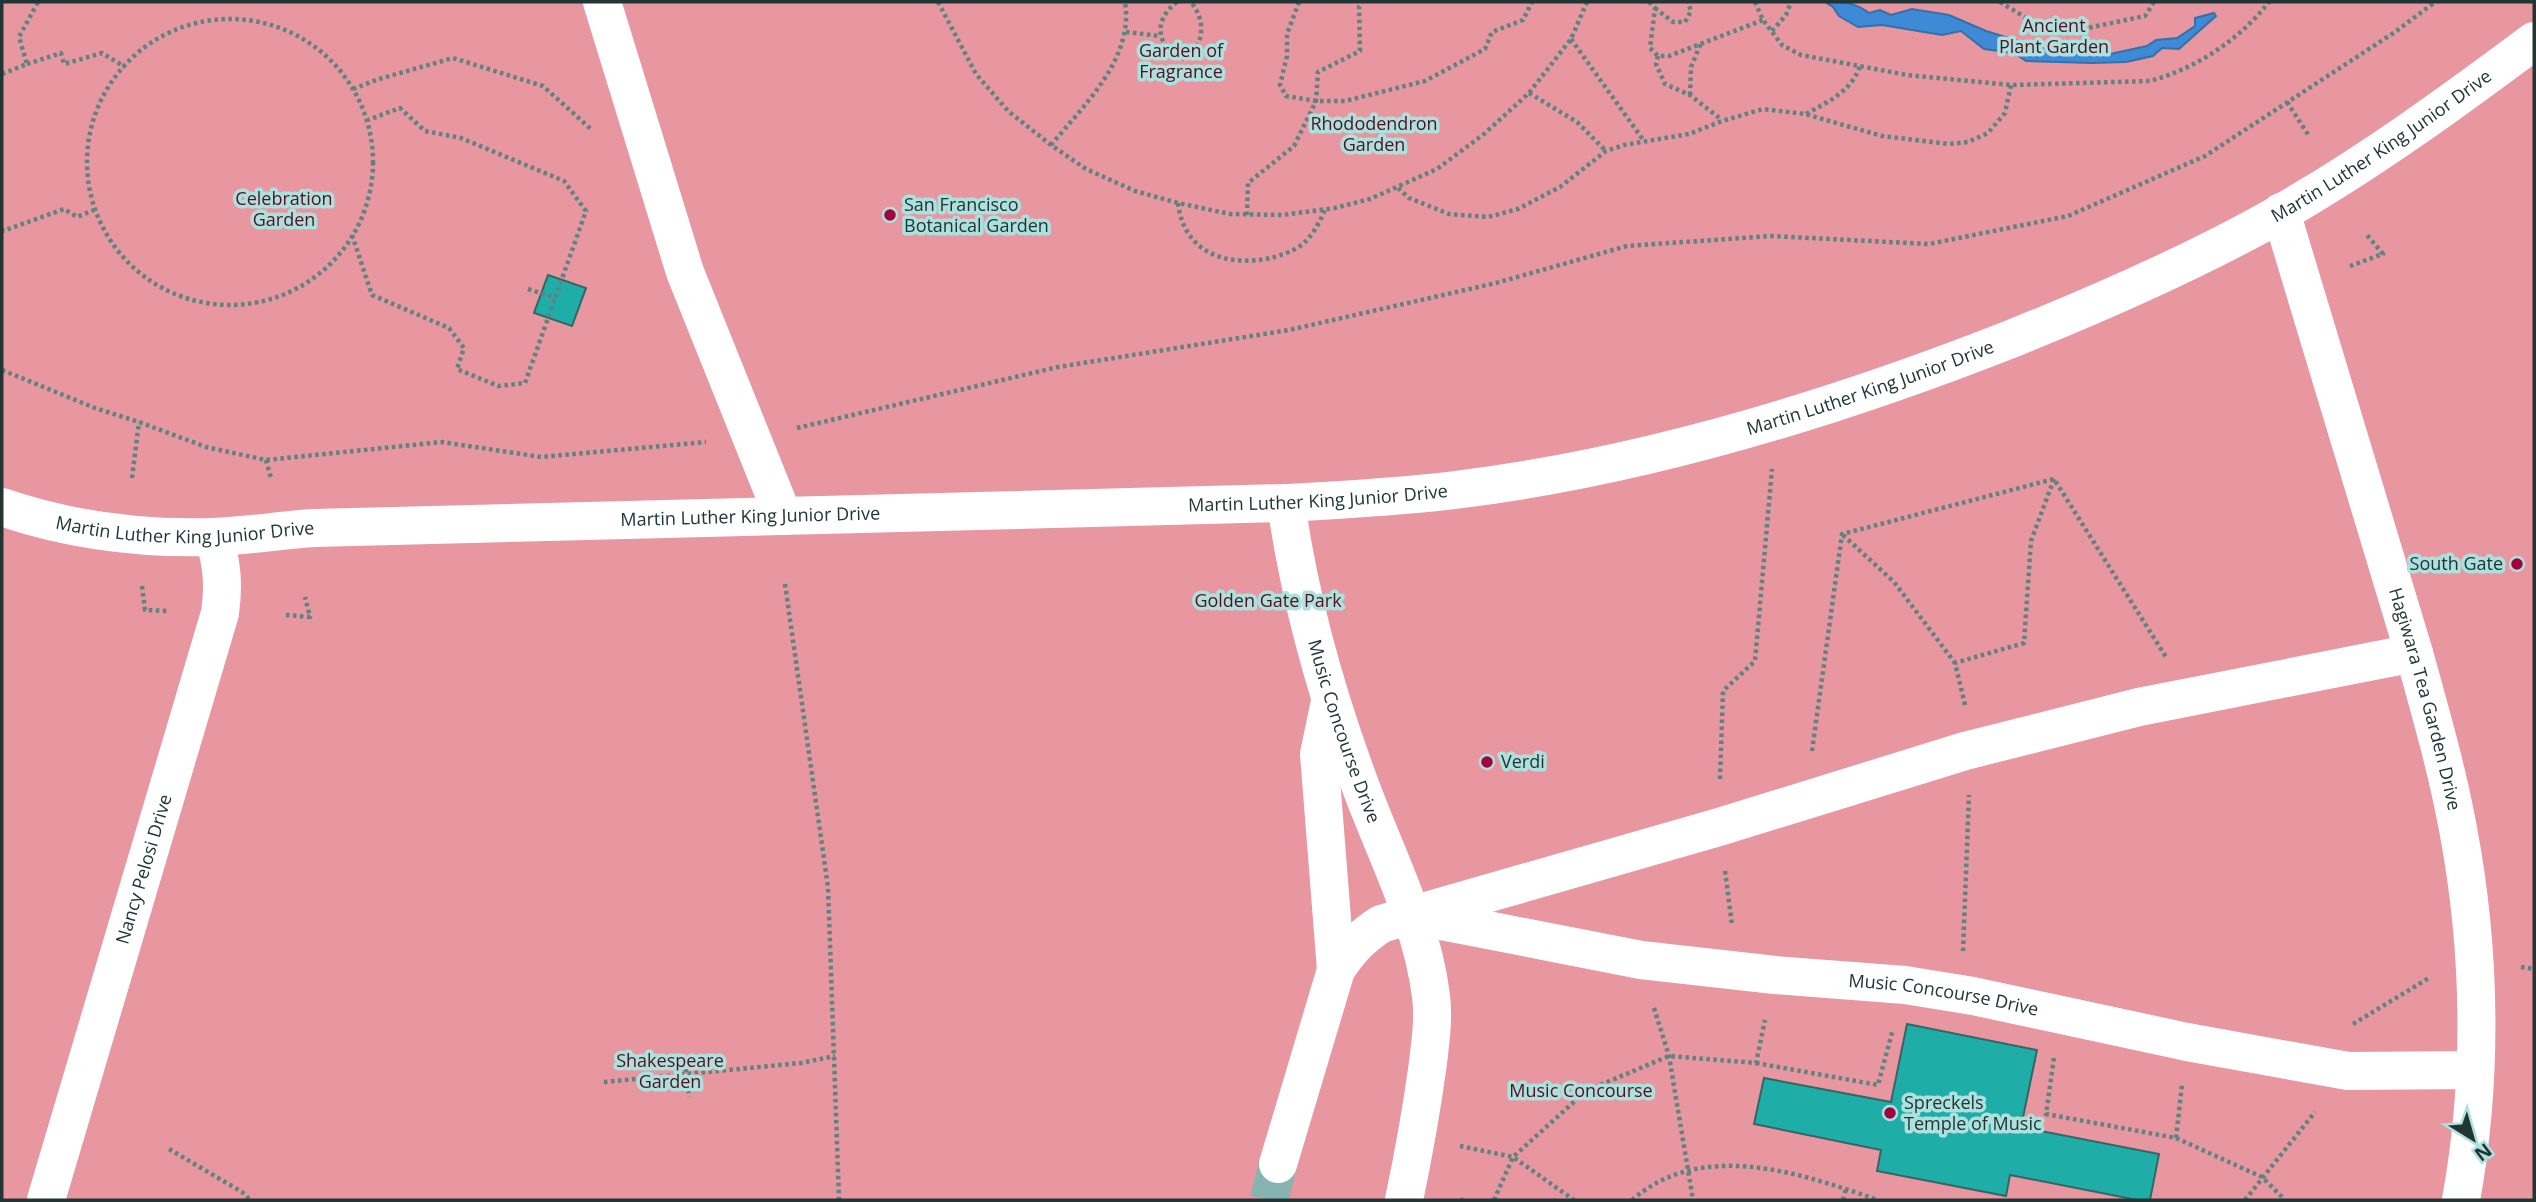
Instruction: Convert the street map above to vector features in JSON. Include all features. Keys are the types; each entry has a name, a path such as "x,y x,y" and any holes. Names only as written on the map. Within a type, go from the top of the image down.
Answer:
{"street":[{"path":"602,2 685,272 783,516"},
{"name":"Martin Luther King Junior Drive","path":"2,507 62,524 107,531 175,537 214,537 314,528 1286,503 1433,492 1545,476 1628,459 1777,420 1890,384 2056,321 2192,259 2281,212 2413,129 2534,41"},
{"name":"Hagiwara Tea Garden Drive","path":"2281,212 2414,653 2447,777 2465,869 2474,967 2475,1070 2471,1131 2461,1200"},
{"name":"Music Concourse Drive","path":"1286,503 1298,579 1330,699 1372,817 1411,915 1424,955 1432,998 1431,1042 1404,1200"},
{"name":"Nancy Pelosi Drive","path":"46,1200 220,613 223,575 214,537"},
{"path":"1278,1164 1336,970 1362,936 1381,924 1719,827 1965,751 2138,707 2414,653"},
{"path":"1330,699 1319,754 1336,970"},
{"name":"Music Concourse Drive","path":"1411,915 1641,960 1905,985 1973,996 2187,1042 2348,1071 2475,1070"}],"path":[{"path":"27,64 19,37 38,2"},
{"path":"938,2 976,74 1008,111 1051,145 1086,169 1135,191 1178,203 1247,215 1282,215 1370,199 1437,169 1484,134 1529,93 1571,39 1587,2"},
{"path":"1051,145 1104,79 1119,54 1126,32 1125,2"},
{"path":"1177,2 1166,10 1160,36 1173,55 1185,59 1196,52 1202,38 1201,18 1191,2"},
{"path":"1299,2 1287,34 1287,56 1280,85 1286,96 1316,101 1345,101 1425,80 1485,49 1492,32 1523,20 1532,2"},
{"path":"1247,215 1248,183 1294,146 1316,101 1318,72 1360,51 1359,7 1362,2"},
{"path":"1649,2 1673,22 1685,22 1691,11 1688,2"},
{"path":"1755,2 1763,20 1782,45 1801,55 1907,75 2011,85 2136,81 2171,75 2204,59 2255,20 2270,2"},
{"path":"1772,31 1786,15 1791,2"},
{"path":"2000,2 2042,27 2070,23 2083,29 2145,16 2154,2"},
{"path":"2,370 95,408 205,447 266,460 442,442 541,457 752,439 1058,368 1301,327 1496,283 1628,246 1771,236 1929,244 2068,216 2205,156 2395,32 2435,2"},
{"path":"1655,9 1650,48 1658,56"},
{"path":"229,18 275,25 316,46 348,78 353,89 368,120 374,166 365,213 339,256 301,287 255,304 206,304 160,288 122,258 94,210 87,168 92,123 112,81 144,48 184,26 229,18"},
{"path":"1658,56 1669,55 1763,20"},
{"path":"1126,32 1160,36"},
{"path":"1571,39 1644,142"},
{"path":"1690,95 1691,67 1701,43"},
{"path":"2,74 61,53 64,64 102,53 125,67"},
{"path":"1658,56 1656,64 1665,84 1690,95 1722,121"},
{"path":"353,89 453,58 543,86 598,136"},
{"path":"1805,114 1841,94 1855,79 1860,66"},
{"path":"1398,188 1409,198 1449,214 1488,217 1518,209 1560,187 1606,151 1689,134 1722,121 1763,110 1805,114 1882,136 1950,144 1968,142 1988,132 2004,113 2011,85"},
{"path":"1529,93 1577,122 1606,151"},
{"path":"2287,102 2309,136"},
{"path":"352,235 372,295 449,328 464,348 457,369 498,386 524,383 586,211 564,181 461,138 425,131 400,108 368,120"},
{"path":"1178,203 1179,214 1196,245 1214,256 1236,261 1258,261 1281,256 1304,243 1315,230 1326,209"},
{"path":"2,229 3,231 64,209 77,217 94,210"},
{"path":"2350,266 2383,254 2367,235"},
{"path":"528,289 556,298"},
{"path":"1756,1063 1758,973 1719,827 1723,691 1755,661 1777,420"},
{"path":"132,478 139,422"},
{"path":"266,460 271,478"},
{"path":"1842,534 2054,478"},
{"path":"1955,663 2024,642 2031,541 2054,478"},
{"path":"2054,478 2171,665 2138,707"},
{"path":"1842,534 1894,582 1955,663 1966,710"},
{"path":"1811,757 1842,534"},
{"path":"785,584 828,887 841,1199"},
{"path":"142,586 145,610 168,611"},
{"path":"286,615 310,617 305,597"},
{"path":"1970,784 1962,963 1973,996"},
{"path":"2351,1026 2433,976"},
{"path":"1494,1200 1513,1157 1586,1091 1668,1056 1756,1063 1878,1085 1905,985"},
{"path":"2060,1015 2046,1114 2176,1138 2262,1177 2285,1200"},
{"path":"684,1055 689,1097"},
{"path":"604,1082 801,1063 835,1056"},
{"path":"1668,1056 1693,1200"},
{"path":"2245,1200 2348,1071"},
{"path":"1448,1143 1513,1157 1574,1200"},
{"path":"169,1149 242,1192 250,1200"},
{"path":"1632,1200 1654,1184 1688,1171 1722,1165 1757,1166 1878,1200"},
{"path":"1843,1200 1846,1189"},
{"path":"1460,1200 1465,1200"}],"green space":[{"name":"Golden Gate Park","path":"2,2 2534,2 2534,1200 2,1200"}],"water":[{"path":"1825,2 1848,3 1869,13 1880,10 1891,15 1912,9 1949,15 1986,31 2051,51 2110,54 2147,46 2156,40 2177,38 2195,26 2195,18 2214,13 2216,16 2179,49 2162,48 2153,56 2126,62 2026,61 2014,53 1984,49 1961,31 1942,35 1882,25 1858,27 1839,16 1833,7"}],"building":[{"path":"548,275 586,288 572,326 534,313"},
{"name":"Spreckels Temple of Music","path":"1907,1024 2037,1050 2021,1127 2159,1154 2150,1200 2137,1200 2010,1175 2006,1196 1877,1171 1881,1150 1754,1124 1764,1078 1891,1102"}],"tunnel":[{"path":"1269,1200 1278,1164"}],"place":[{"name":"San Francisco Botanical Garden","path":"890,215"},
{"name":"South Gate","path":"2517,564"},
{"name":"Verdi","path":"1487,762"},
{"name":"Spreckels Temple of Music","path":"1890,1113"}],"park label":[{"name":"Ancient Plant Garden","path":"2054,36"},
{"name":"Garden of Fragrance","path":"1181,61"},
{"name":"Rhododendron Garden","path":"1374,134"},
{"name":"Celebration Garden","path":"284,209"},
{"name":"Shakespeare Garden","path":"670,1071"},
{"name":"Music Concourse","path":"1581,1091"}]}
